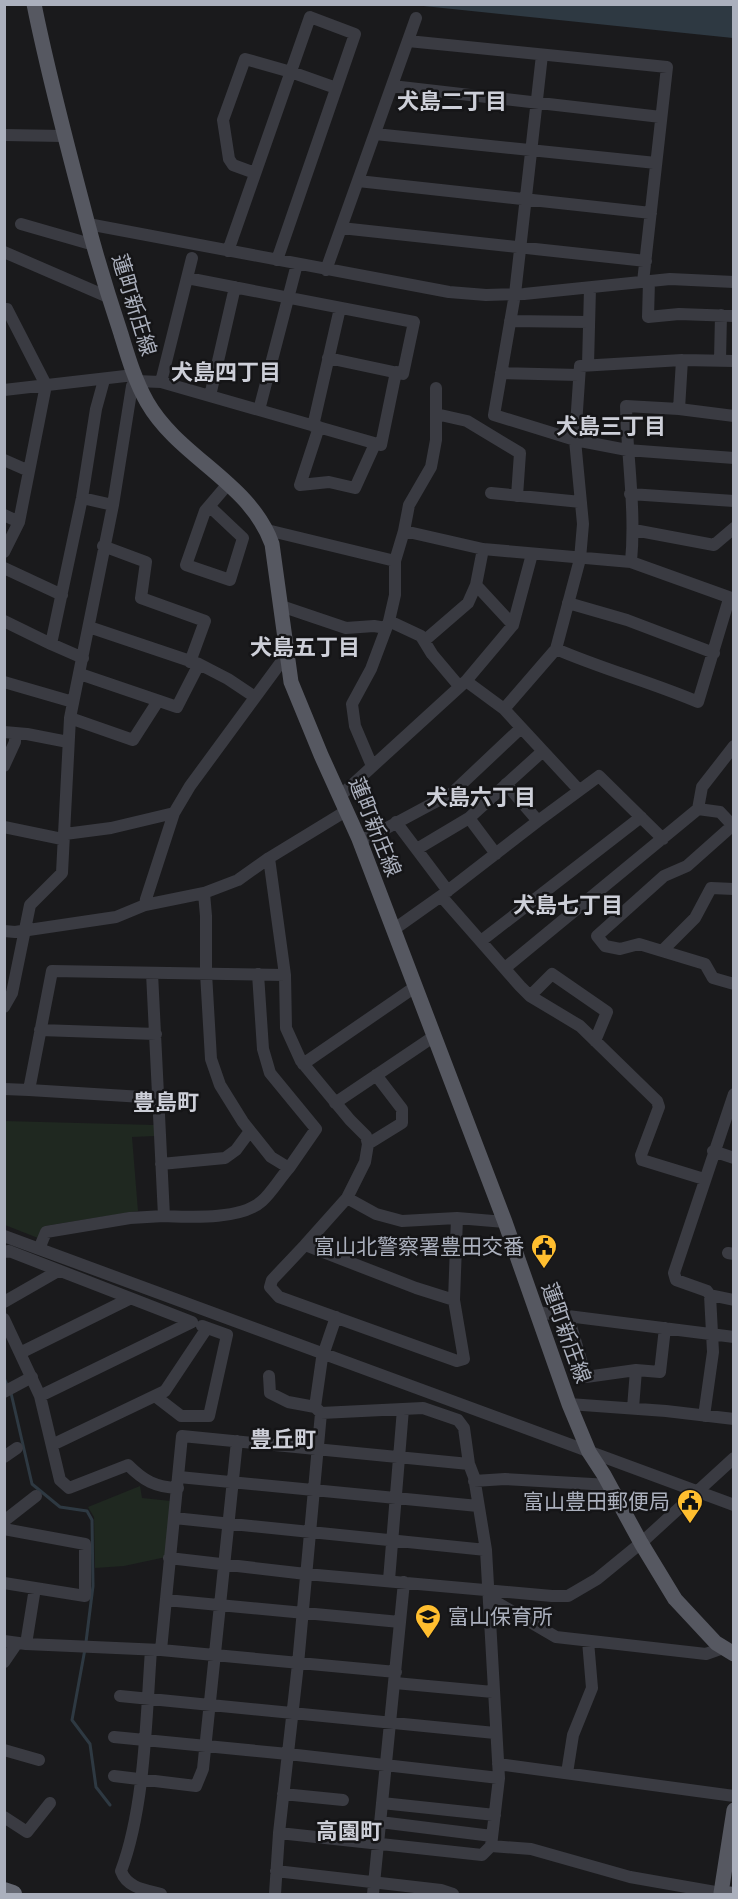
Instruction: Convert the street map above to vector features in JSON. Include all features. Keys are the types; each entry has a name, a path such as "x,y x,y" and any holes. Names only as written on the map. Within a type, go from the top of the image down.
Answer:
{"highway":[{"path":"4,1891 13,1894"}],"main road":[{"name":"蓮町新庄線","path":"34,4 63,136 108,297 135,378 155,415 177,439 228,484 257,514 267,530 272,544 291,682 359,839 505,1222 569,1404 589,1452 675,1599 716,1643 728,1651"},
{"path":"724,1894 734,1810"}],"street":[{"path":"228,251 310,17 355,34 277,260"},
{"path":"326,270 416,18"},
{"path":"408,41 667,67 646,261 648,317 678,314 727,315 720,360"},
{"path":"542,55 515,294 494,415 575,440 627,450 734,458"},
{"path":"255,173 233,165 229,159 223,120 245,59 336,88"},
{"path":"392,86 661,117"},
{"path":"375,134 656,163"},
{"path":"4,135 63,136"},
{"path":"358,181 651,213"},
{"path":"21,224 94,245"},
{"path":"88,224 449,292 486,295 515,294 670,279 734,282"},
{"path":"341,228 646,261"},
{"path":"4,252 108,297"},
{"path":"161,382 192,258"},
{"path":"259,410 297,264"},
{"path":"187,278 414,322 403,374 328,358"},
{"path":"210,396 235,287"},
{"path":"588,365 590,288"},
{"path":"340,308 316,426 300,485 329,482 355,488 375,444"},
{"path":"4,309 7,309 46,385 19,522 4,552"},
{"path":"510,321 589,322"},
{"path":"679,409 682,360"},
{"path":"504,709 556,649 580,558 583,524 575,440 580,366 682,360 734,361"},
{"path":"4,390 135,378 161,382 381,445 396,372"},
{"path":"501,373 579,375"},
{"path":"4,1007 12,993 30,905 62,873 70,718 135,378"},
{"path":"51,644 81,498 96,409 104,380"},
{"path":"372,766 355,726 352,704 371,669 387,624 395,595 395,561 409,505 431,467 436,440 436,388"},
{"path":"631,562 634,530 627,450 626,406 679,409 734,416"},
{"path":"436,414 467,421 520,453 518,496"},
{"path":"4,460 29,471"},
{"path":"209,506 243,538 230,580 186,565 204,511 228,484"},
{"path":"491,493 581,502"},
{"path":"630,494 734,501"},
{"path":"81,498 112,505"},
{"path":"4,515 19,522"},
{"path":"634,530 714,545 734,528"},
{"path":"267,530 395,561"},
{"path":"404,531 483,549 631,562 731,599 698,702 556,649"},
{"path":"80,674 177,707 195,663 205,621 141,598 146,562 103,546"},
{"path":"424,641 468,603 476,585 483,549"},
{"path":"340,796 463,683 513,625 532,554"},
{"path":"4,568 62,595"},
{"path":"476,585 513,625"},
{"path":"568,603 627,620 714,653"},
{"path":"281,606 346,628 387,624 420,636 463,683 504,709 579,790"},
{"path":"4,621 83,658"},
{"path":"89,627 195,663 228,679 255,697"},
{"path":"145,905 174,813 190,786 287,654"},
{"path":"4,682 74,702"},
{"path":"70,718 133,740 158,700"},
{"path":"359,839 370,837 452,793 521,728"},
{"path":"10,732 68,742"},
{"path":"4,766 15,742 10,732"},
{"path":"504,968 698,809 702,787 734,746"},
{"path":"417,849 469,818 543,751"},
{"path":"393,930 445,894 599,776 663,838"},
{"path":"506,784 538,821"},
{"path":"698,809 720,812 733,826 687,866 664,876 597,936 604,946 620,949 639,944 705,964 713,978 734,984"},
{"path":"4,931 116,917 145,905 204,892 238,880 269,858 346,811"},
{"path":"4,827 64,836 174,813"},
{"path":"481,941 641,817"},
{"path":"469,818 496,854"},
{"path":"396,822 417,849 445,894 481,941 530,996 580,1026 657,1101 659,1107 641,1155 642,1160 704,1179"},
{"path":"269,858 285,975 286,1028 303,1064 366,1136 368,1144 365,1162 347,1198 272,1280 270,1287 279,1297 457,1361 464,1359 454,1300 457,1218"},
{"path":"662,951 695,918 711,888 734,890"},
{"path":"204,892 211,1059 220,1084 250,1131 272,1157 289,1168"},
{"path":"29,1090 52,971 285,975"},
{"path":"152,973 164,1216"},
{"path":"39,1249 46,1232 130,1218 238,1213 261,1202 289,1168 316,1129 270,1073 263,1049 258,974"},
{"path":"530,996 552,974 608,1012 595,1041"},
{"path":"303,1064 414,987"},
{"path":"40,1030 156,1035"},
{"path":"335,1103 433,1037"},
{"path":"368,1144 402,1122 402,1109 376,1075"},
{"path":"4,1089 159,1098"},
{"path":"734,1094 713,1151 674,1274 676,1280 707,1291 710,1295 734,1300"},
{"path":"161,1164 225,1158 236,1150 250,1131"},
{"path":"713,1151 734,1158"},
{"path":"347,1198 376,1214 402,1221 457,1218 505,1222"},
{"path":"4,1236 734,1505"},
{"path":"305,1245 416,1288 454,1300"},
{"path":"4,1252 9,1251 227,1335 209,1416 181,1416 156,1396"},
{"path":"4,1302 58,1271"},
{"path":"704,1416 713,1352 710,1295"},
{"path":"20,1353 129,1299"},
{"path":"536,1312 734,1337"},
{"path":"568,1316 586,1377 636,1370 660,1372 665,1328"},
{"path":"275,1894 279,1833 298,1664 318,1449 318,1410 324,1353 336,1317"},
{"path":"4,1319 40,1396 60,1480 69,1488 128,1465 142,1479 167,1488 179,1483 233,1482 478,1506"},
{"path":"40,1396 192,1322"},
{"path":"51,1445 165,1391 207,1328"},
{"path":"633,1408 636,1370"},
{"path":"269,1376 270,1393 288,1402 318,1410 423,1408 458,1420 464,1428 486,1550 499,1778 492,1841 482,1856 279,1833"},
{"path":"4,1392 32,1377"},
{"path":"569,1404 633,1408 734,1419"},
{"path":"389,1580 403,1408"},
{"path":"161,1894 132,1885 124,1878 121,1871 129,1850 140,1778 148,1699 166,1600 182,1436 469,1464"},
{"path":"114,1776 195,1786 203,1768 237,1441"},
{"path":"4,1457 17,1448"},
{"path":"169,1558 306,1574 389,1580 489,1594 568,1596 597,1579 641,1543 734,1458"},
{"path":"474,1481 505,1479 610,1485"},
{"path":"4,1521 36,1497"},
{"path":"174,1518 486,1550"},
{"path":"4,1529 85,1544 85,1596 4,1583"},
{"path":"374,1888 404,1582"},
{"path":"4,1662 16,1642 35,1588"},
{"path":"489,1594 556,1637 706,1654 728,1651"},
{"path":"166,1600 400,1622"},
{"path":"567,1773 573,1735 592,1688 588,1641"},
{"path":"16,1642 156,1650 298,1664 493,1692"},
{"path":"120,1696 495,1733"},
{"path":"114,1737 499,1778"},
{"path":"4,1750 39,1760"},
{"path":"498,1764 734,1796"},
{"path":"284,1794 343,1800"},
{"path":"4,1817 27,1832 50,1803"},
{"path":"382,1803 495,1815"},
{"path":"380,1822 531,1849 669,1888 724,1894"},
{"path":"276,1871 374,1888 441,1890 453,1894"}],"shaded area":[{"path":"414,5 733,5 733,38"},
{"path":"4,1121 154,1125 155,1136 132,1137 138,1211 45,1226 38,1238 5,1225"},
{"path":"140,1486 142,1498 171,1501 166,1557 124,1566 95,1568 94,1517 88,1507"}],"waterway":[{"path":"4,1378 8,1387"},
{"path":"11,1393 32,1484 60,1507 87,1511 92,1520 93,1586 86,1642"},
{"path":"85,1649 72,1720 90,1744 96,1787 110,1805"}],"place":[{"name":"富山北警察署豊田交番","path":"544,1270"},
{"name":"富山豊田郵便局","path":"690,1525"},
{"name":"富山保育所","path":"428,1640"}],"district":[{"name":"犬島二丁目","path":"452,101"},
{"name":"犬島四丁目","path":"226,372"},
{"name":"犬島三丁目","path":"611,426"},
{"name":"犬島五丁目","path":"305,647"},
{"name":"犬島六丁目","path":"481,797"},
{"name":"犬島七丁目","path":"568,905"},
{"name":"豊島町","path":"166,1102"},
{"name":"豊丘町","path":"283,1439"},
{"name":"高園町","path":"349,1831"}]}
